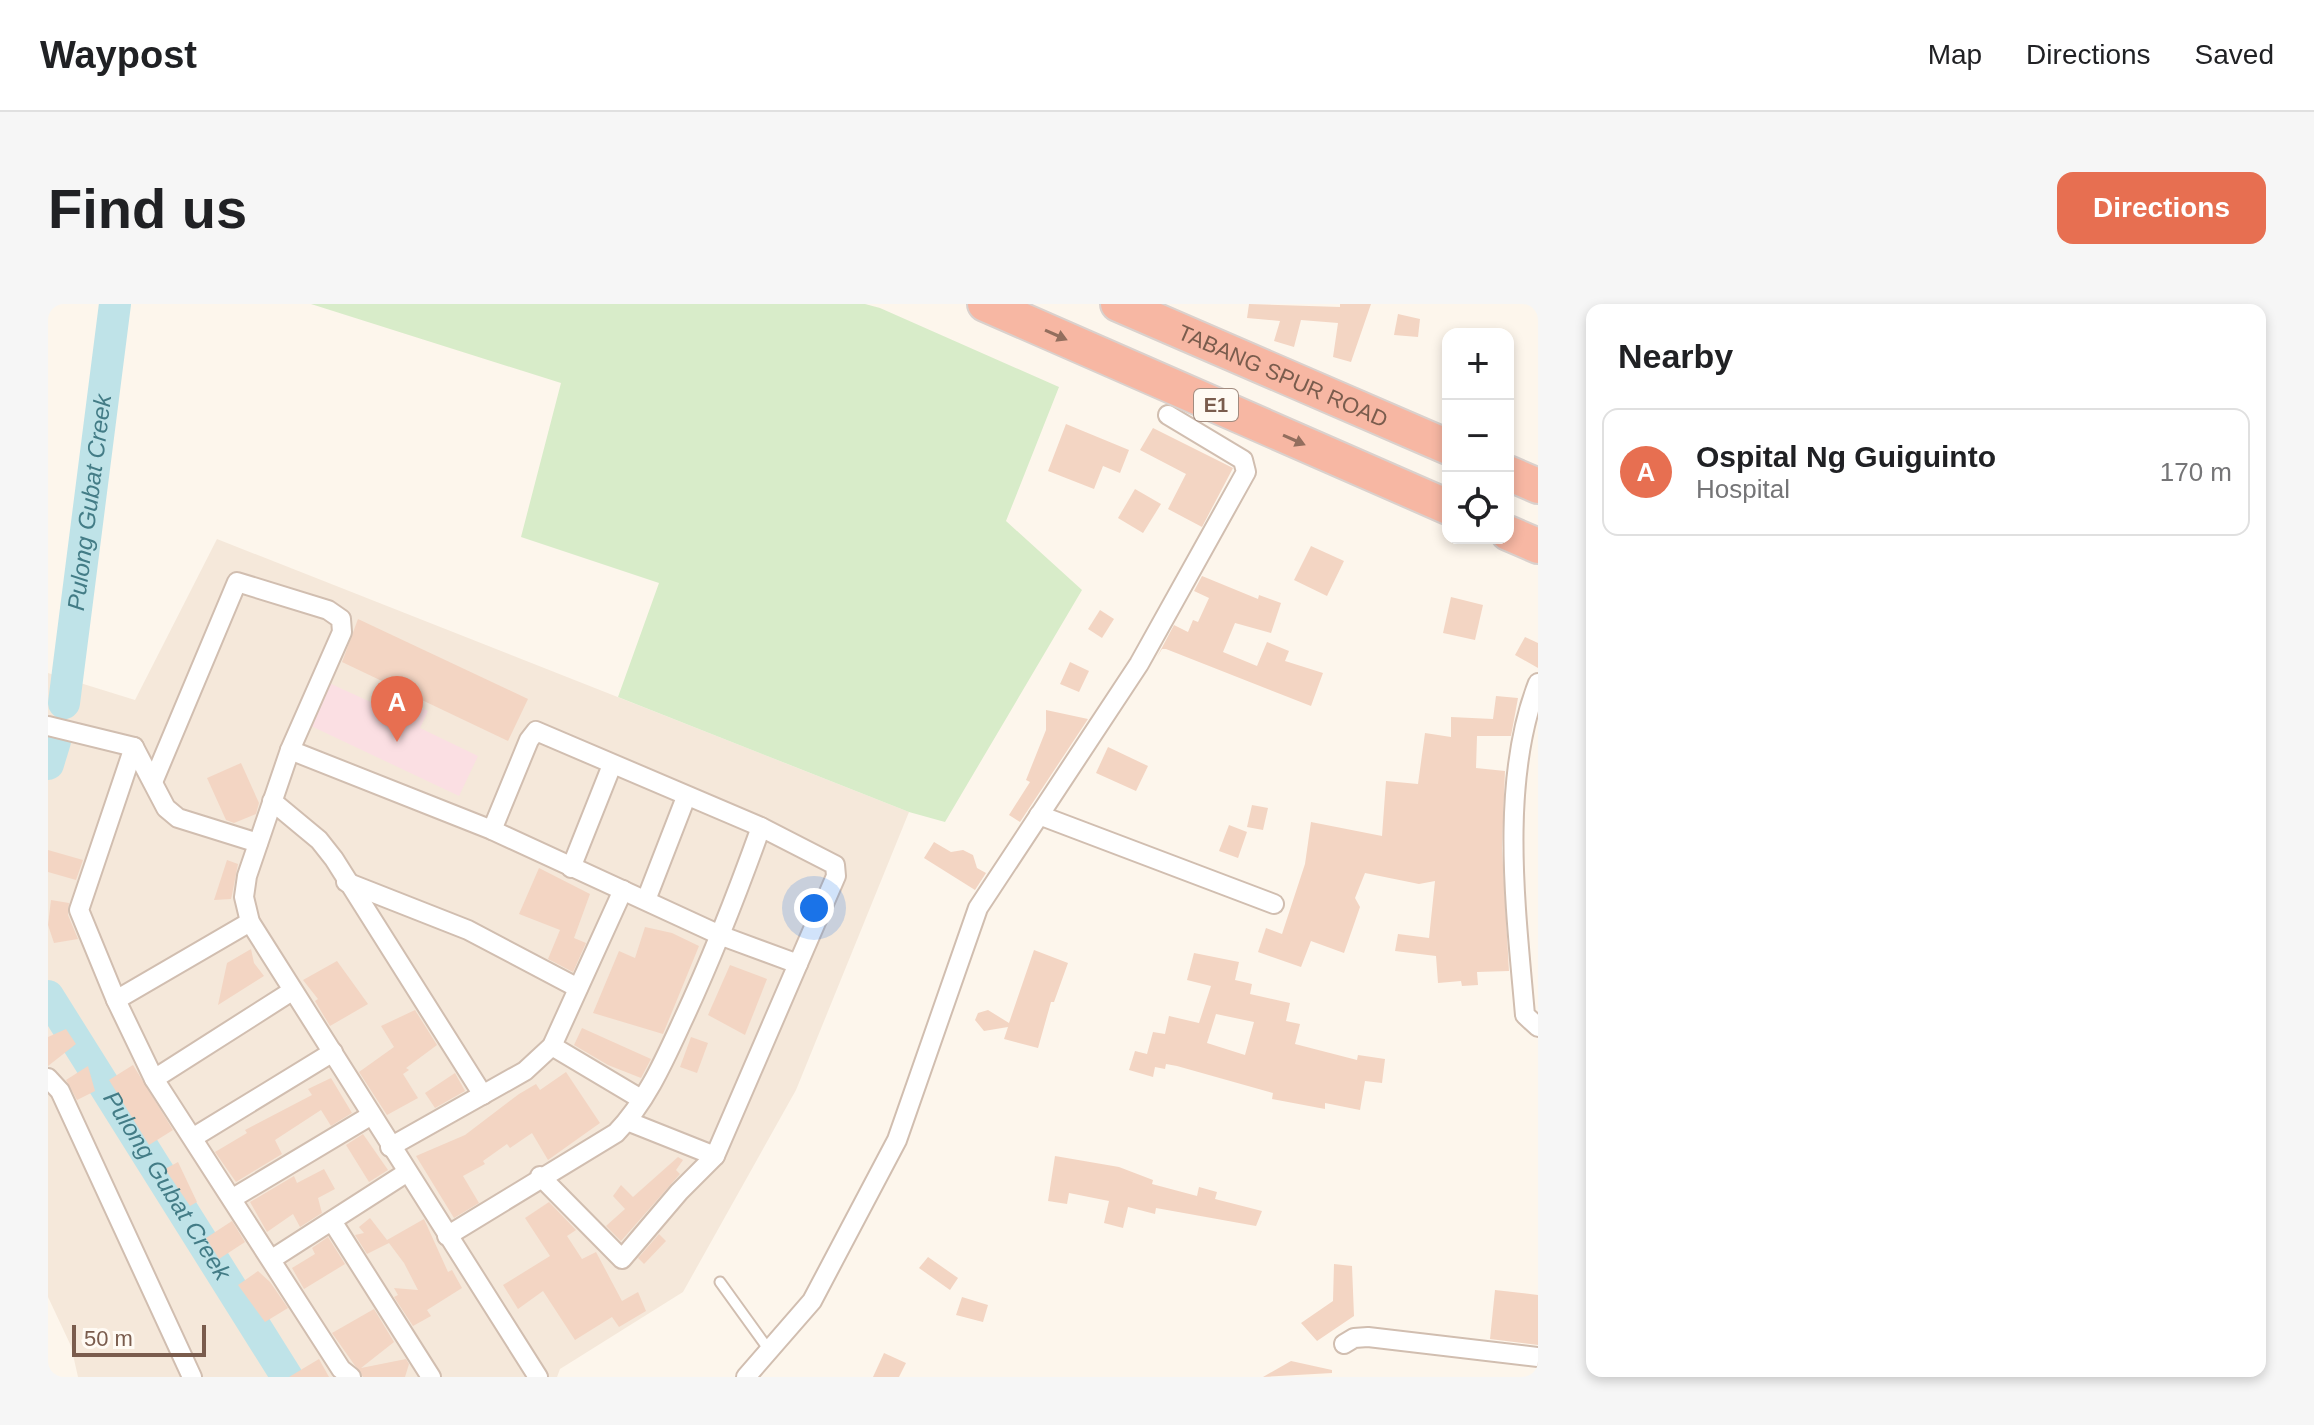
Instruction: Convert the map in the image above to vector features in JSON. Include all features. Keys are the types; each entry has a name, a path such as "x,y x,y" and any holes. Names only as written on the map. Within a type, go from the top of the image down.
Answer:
{"highway":[{"name":"E1","path":"985,304 1442,504"},
{"name":"TABANG SPUR ROAD","path":"1118,304 1442,444"},
{"path":"1514,476 1538,486"},
{"path":"1514,536 1538,546"}],"street":[{"path":"746,1377 812,1301 897,1140 978,908 1139,664 1246,472 1243,460 1168,415"},
{"path":"153,782 237,582 328,610 341,619 342,632 290,750 258,843 244,897 250,922 406,1173 538,1377"},
{"path":"1538,683 1521,743 1515,855 1525,1015 1538,1027"},
{"path":"48,726 134,747 166,808 178,818 258,843"},
{"path":"492,830 529,740 536,731 761,827 835,865 836,876 715,1156 679,1192 622,1259 540,1176"},
{"path":"134,747 79,910 116,1000 154,1079 341,1369 351,1377"},
{"path":"290,750 492,830 722,936 798,964"},
{"path":"571,868 612,765"},
{"path":"646,900 686,797"},
{"path":"272,801 319,840 483,1095"},
{"path":"1039,815 1274,904"},
{"path":"447,1236 540,1176 616,1133 627,1121 659,1071 722,936 761,827"},
{"path":"346,882 468,930 578,988"},
{"path":"390,1147 525,1071 552,1046 623,890"},
{"path":"116,1000 250,922"},
{"path":"154,1079 292,991"},
{"path":"552,1046 641,1099"},
{"path":"194,1137 333,1052"},
{"path":"48,1078 60,1091 192,1377"},
{"path":"233,1198 370,1116"},
{"path":"627,1121 715,1156"},
{"path":"272,1259 406,1173"},
{"path":"332,1221 431,1377"},
{"path":"1344,1344 1354,1338 1368,1337 1538,1357"}],"lane":[{"path":"720,1282 769,1350"}],"shaded area":[{"path":"217,539 909,812 796,1090 683,1292 560,1369 557,1377 78,1377 71,1346 48,1297 48,673 135,700"},
{"path":"329,683 386,709 394,695 428,711 420,728 478,756 459,796 309,725"}],"green space":[{"path":"311,304 865,304 880,308 1059,387 1006,521 1082,590 945,822 909,812 618,697 659,583 521,537 561,383"}],"building":[{"path":"1249,304 1340,307 1340,304 1371,304 1351,362 1333,357 1338,323 1301,320 1294,347 1274,341 1280,321 1247,318"},
{"path":"1398,314 1420,319 1418,337 1394,335"},
{"path":"1066,424 1129,450 1120,473 1103,466 1094,489 1048,471"},
{"path":"1153,428 1233,468 1202,527 1168,509 1186,474 1140,450"},
{"path":"1135,489 1161,504 1143,533 1118,518"},
{"path":"1311,546 1344,561 1327,596 1294,580"},
{"path":"1202,576 1258,599 1259,595 1281,603 1271,633 1235,623 1223,652 1257,666 1267,642 1289,651 1285,661 1323,673 1311,706 1166,649 1162,649 1157,657 1174,625 1188,632 1193,620 1198,622 1209,598 1194,591"},
{"path":"1451,597 1483,605 1475,640 1443,633"},
{"path":"1100,610 1114,619 1102,638 1088,629"},
{"path":"358,619 528,699 508,741 342,662"},
{"path":"1525,637 1538,643 1538,668 1515,655"},
{"path":"1070,662 1089,671 1079,692 1060,684"},
{"path":"1496,696 1518,698 1511,736 1477,736 1476,768 1505,771 1502,848 1509,971 1477,972 1478,985 1462,986 1461,981 1438,983 1436,956 1395,951 1398,934 1429,938 1435,881 1419,884 1365,873 1355,898 1360,907 1344,953 1311,941 1301,967 1258,952 1266,928 1282,934 1305,864 1311,822 1382,836 1386,781 1418,784 1425,733 1451,737 1451,717 1493,719"},
{"path":"1046,710 1088,719 1020,822 1009,815 1030,782 1026,780 1046,730"},
{"path":"1108,747 1148,766 1136,791 1096,773"},
{"path":"241,763 259,803 256,814 234,823 226,820 207,778"},
{"path":"1252,805 1268,808 1263,830 1247,827"},
{"path":"1229,825 1247,832 1238,858 1219,851"},
{"path":"934,842 951,852 963,850 973,855 977,868 986,873 975,890 924,858"},
{"path":"48,850 83,860 76,880 48,872"},
{"path":"227,860 238,864 231,899 214,900"},
{"path":"539,868 590,894 574,938 586,943 573,972 548,959 560,930 519,914"},
{"path":"51,900 69,903 68,915 78,939 54,943 48,925"},
{"path":"645,927 672,933 699,946 663,1034 593,1013 619,951 635,958"},
{"path":"251,949 254,963 264,976 218,1005 227,963"},
{"path":"1034,950 1068,963 1054,1002 1051,1002 1038,1048 1004,1039 1008,1027 984,1031 975,1020 978,1013 988,1010 1009,1023"},
{"path":"1194,953 1239,962 1235,980 1252,984 1250,994 1290,1003 1286,1021 1300,1024 1295,1044 1357,1060 1358,1055 1385,1059 1382,1083 1365,1081 1360,1110 1325,1103 1325,1109 1272,1099 1273,1093 1177,1066 1166,1064 1165,1069 1155,1067 1153,1077 1129,1070 1135,1051 1147,1054 1153,1032 1165,1034 1169,1016 1199,1023 1211,986 1187,980","holes":["1216,1014 1254,1022 1245,1055 1207,1043"]},
{"path":"337,961 368,1004 330,1026 315,1001 318,999 303,980"},
{"path":"730,965 767,979 745,1035 708,1015"},
{"path":"415,1010 437,1045 406,1068 409,1070 403,1074 418,1098 387,1115 359,1072 394,1047 381,1026"},
{"path":"582,1028 651,1059 641,1078 608,1065 574,1045"},
{"path":"66,1029 76,1044 48,1066 48,1037"},
{"path":"691,1037 708,1043 697,1073 680,1067"},
{"path":"133,1065 173,1130 149,1145 109,1080"},
{"path":"88,1066 95,1091 77,1100 66,1080"},
{"path":"566,1072 600,1123 548,1160 532,1133 510,1148 507,1144 483,1161 485,1164 463,1176 479,1203 454,1218 416,1156 465,1135 519,1094 536,1084 540,1090"},
{"path":"455,1073 465,1091 435,1108 425,1093"},
{"path":"331,1078 352,1113 331,1126 321,1110 275,1140 282,1154 236,1182 215,1152 247,1133 245,1130 312,1095 308,1089"},
{"path":"363,1134 388,1170 369,1182 346,1145"},
{"path":"1055,1156 1119,1167 1153,1180 1152,1184 1197,1196 1199,1187 1217,1192 1215,1199 1262,1211 1256,1226 1156,1208 1155,1214 1128,1207 1123,1228 1104,1223 1109,1201 1069,1193 1067,1204 1048,1201"},
{"path":"678,1157 683,1160 676,1170 680,1174 621,1241 606,1226 625,1209 613,1196 621,1185 633,1197"},
{"path":"178,1162 197,1202 190,1206 165,1169"},
{"path":"324,1169 335,1189 318,1198 322,1213 300,1227 293,1214 267,1232 250,1202 294,1176 297,1183"},
{"path":"549,1202 576,1230 567,1236 582,1259 596,1252 622,1301 638,1292 646,1311 619,1327 612,1317 575,1340 543,1291 518,1309 503,1285 550,1256 525,1218"},
{"path":"370,1218 387,1240 424,1219 448,1272 452,1270 462,1288 427,1310 431,1316 413,1326 394,1297 398,1295 394,1288 418,1290 404,1263 389,1243 367,1254 355,1235 364,1233 359,1227"},
{"path":"232,1221 245,1242 219,1259 206,1238"},
{"path":"659,1234 666,1241 644,1264 638,1258"},
{"path":"328,1237 345,1264 304,1289 292,1268 315,1254 312,1248"},
{"path":"928,1257 958,1278 950,1290 919,1268"},
{"path":"1334,1264 1352,1266 1354,1316 1317,1341 1301,1323 1333,1301"},
{"path":"258,1271 288,1308 265,1322 238,1285"},
{"path":"1495,1290 1538,1295 1538,1345 1490,1339"},
{"path":"962,1297 988,1305 983,1322 956,1315"},
{"path":"374,1309 394,1342 361,1368 406,1359 409,1364 405,1377 363,1377 332,1333"},
{"path":"884,1353 906,1363 899,1377 873,1377"},
{"path":"319,1359 329,1377 289,1377"},
{"path":"1291,1361 1332,1370 1332,1373 1263,1377"}],"waterway":[{"name":"Pulong Gubat Creek","path":"64,703 115,304"},
{"name":"Pulong Gubat Creek","path":"48,764 55,741"},
{"name":"Pulong Gubat Creek","path":"48,996 287,1377"}],"place":[{"name":"Ospital Ng Guiguinto","path":"397,742"}]}
